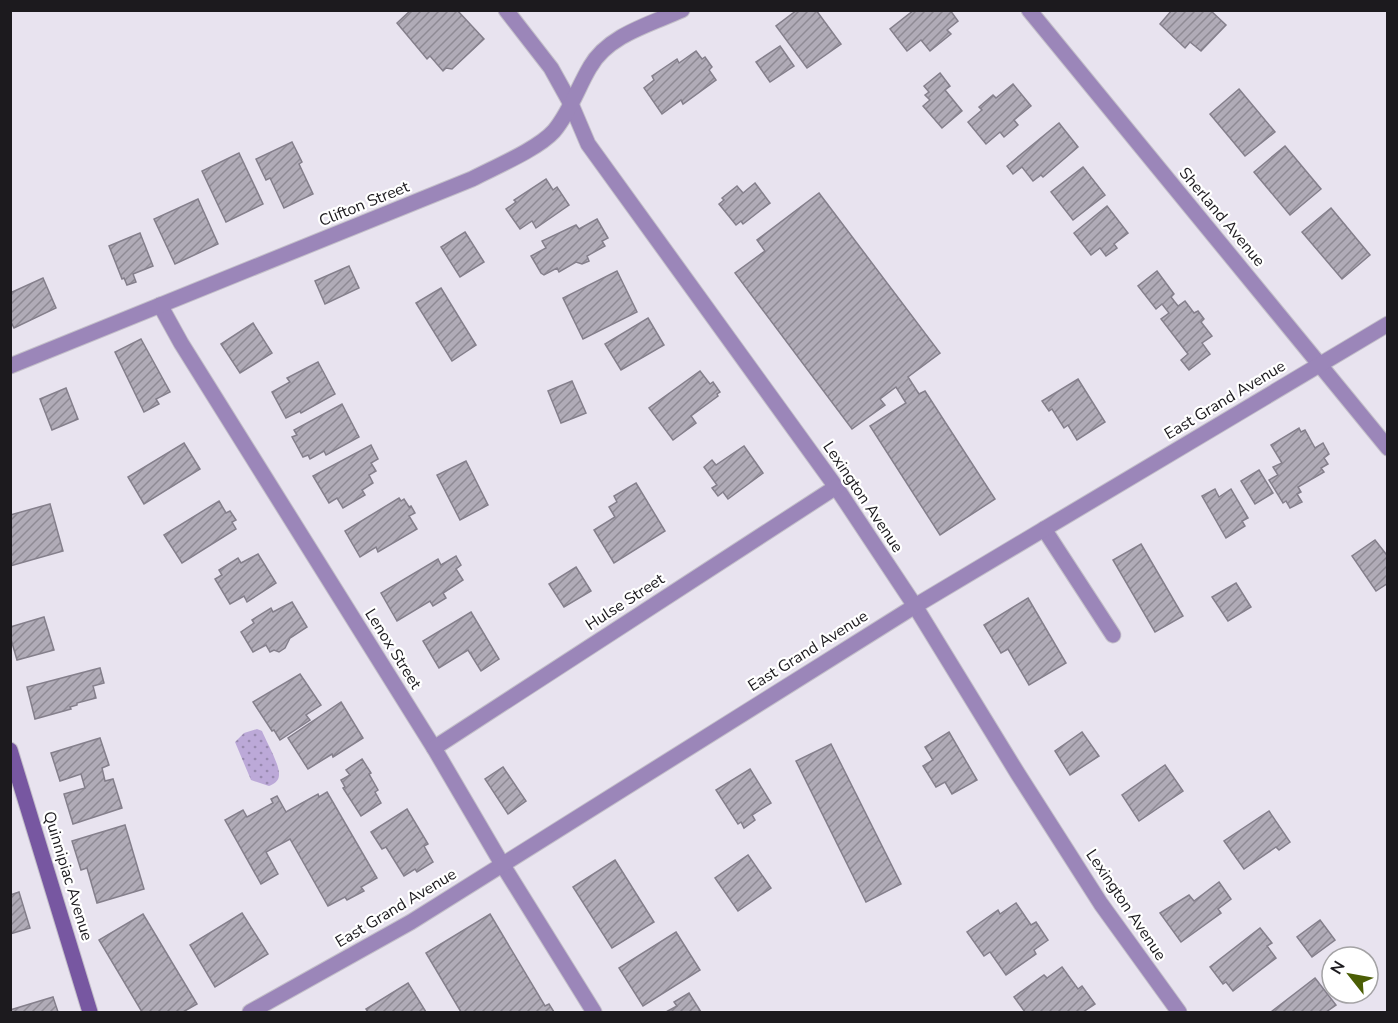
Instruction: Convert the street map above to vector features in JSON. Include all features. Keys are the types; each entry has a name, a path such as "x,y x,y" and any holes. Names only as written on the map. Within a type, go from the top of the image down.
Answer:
{"main road":[{"name":"Quinnipiac Avenue","path":"10,750 90,1012"}],"street":[{"name":"Lexington Avenue","path":"506,10 551,68 571,104 588,144 836,487 915,606 1101,904 1179,1012"},
{"name":"Clifton Street","path":"10,366 472,179 543,141 555,130 591,65 608,46 682,10"},
{"name":"Sherland Avenue","path":"1029,10 1388,448"},
{"name":"Lenox Street","path":"160,305 181,343 434,748 502,864 594,1012"},
{"name":"East Grand Avenue","path":"250,1012 411,922 915,606 1388,324"},
{"name":"Hulse Street","path":"434,748 836,487"},
{"path":"1044,529 1113,635"}],"shaded area":[{"path":"257,729 262,731 279,771 277,781 269,786 251,780 235,742 244,733"}],"building":[{"path":"411,10 457,10 484,39 452,69 446,68 443,71 430,56 427,59 397,23"},
{"path":"797,10 816,10 841,44 807,68 776,26"},
{"path":"914,10 950,10 958,21 947,30 951,34 930,51 921,40 907,51 890,29"},
{"path":"1172,10 1210,10 1226,25 1201,51 1190,42 1185,48 1160,24"},
{"path":"780,46 794,66 770,82 756,62"},
{"path":"696,51 702,59 705,57 712,67 709,70 716,80 683,104 681,100 662,114 644,88 654,80 652,76 677,59 679,63"},
{"path":"940,73 950,86 945,90 962,111 942,128 923,106 930,100 925,95 929,92 924,86"},
{"path":"1013,84 1031,106 1014,120 1018,125 1004,137 1000,132 986,144 968,122 982,110 979,107 993,95 996,98"},
{"path":"1239,89 1275,132 1245,156 1210,114"},
{"path":"1059,123 1078,147 1043,177 1041,175 1033,181 1022,167 1013,174 1007,166"},
{"path":"292,142 313,194 284,208 270,178 266,180 256,159"},
{"path":"1285,146 1321,189 1290,215 1254,172"},
{"path":"239,153 263,204 226,222 202,171"},
{"path":"1083,167 1105,195 1073,220 1051,192"},
{"path":"546,179 553,190 557,187 569,205 536,228 532,221 520,229 506,209 516,202 514,200"},
{"path":"755,183 770,203 743,224 741,221 736,225 719,204 724,200 722,198 737,186 743,193"},
{"path":"819,193 940,353 908,377 919,394 925,391 995,499 940,535 870,426 906,403 896,387 880,399 885,405 852,429 735,273 765,251 757,240"},
{"path":"198,199 218,244 175,264 154,219"},
{"path":"1107,206 1128,233 1114,244 1117,248 1106,256 1100,248 1091,255 1074,233"},
{"path":"1331,208 1370,255 1342,279 1302,232"},
{"path":"597,219 608,238 602,241 605,246 587,256 589,261 582,264 576,262 559,272 557,268 544,275 541,273 531,256 546,248 542,241 576,225 579,229"},
{"path":"465,232 484,262 460,277 441,247"},
{"path":"140,233 153,266 133,274 136,282 127,285 124,278 122,279 109,246"},
{"path":"349,266 359,288 325,304 315,281"},
{"path":"617,271 637,312 583,339 563,298"},
{"path":"1157,271 1174,294 1171,297 1178,306 1185,301 1194,313 1198,311 1204,319 1201,322 1212,336 1202,343 1210,354 1189,370 1181,360 1188,354 1161,319 1169,313 1162,304 1156,309 1138,286"},
{"path":"43,278 56,308 14,328 10,320 10,293"},
{"path":"441,288 476,345 452,361 416,303"},
{"path":"648,318 664,345 621,370 605,344"},
{"path":"253,323 272,353 240,373 221,344"},
{"path":"141,339 170,392 156,399 159,404 144,412 115,352"},
{"path":"318,362 335,394 301,413 300,411 286,418 272,392 290,382 287,378"},
{"path":"700,371 710,384 713,382 720,392 718,396 691,416 696,423 673,440 649,408"},
{"path":"1078,379 1105,422 1077,440 1068,425 1064,428 1052,409 1049,411 1042,401"},
{"path":"572,381 586,413 561,423 548,391"},
{"path":"66,388 78,419 52,430 40,399"},
{"path":"342,404 359,437 326,455 324,451 310,459 308,455 303,457 292,437 297,435 294,430"},
{"path":"1299,428 1301,432 1305,430 1315,448 1323,443 1329,454 1324,458 1328,464 1321,468 1324,472 1298,487 1301,492 1297,494 1302,502 1290,508 1286,501 1283,503 1269,480 1278,475 1273,467 1282,463 1271,445"},
{"path":"184,443 200,469 144,504 128,477"},
{"path":"371,445 378,459 371,463 376,471 369,475 373,483 362,490 365,495 343,508 337,498 329,503 313,476"},
{"path":"744,446 763,473 728,499 723,492 718,496 712,488 717,485 704,467 712,460 716,465"},
{"path":"466,461 488,505 460,520 437,475"},
{"path":"1259,470 1273,493 1255,504 1241,481"},
{"path":"636,483 665,531 614,563 594,530 615,517 609,507 617,502 614,496"},
{"path":"1215,489 1219,497 1231,489 1248,518 1242,521 1245,526 1226,538 1202,496"},
{"path":"399,498 401,501 404,499 409,507 411,506 415,513 409,516 417,529 378,552 376,547 360,557 345,531"},
{"path":"219,501 226,513 230,511 236,520 232,522 236,529 182,563 164,535"},
{"path":"50,504 63,551 10,566 10,515"},
{"path":"1375,540 1386,554 1388,553 1388,583 1376,591 1352,556"},
{"path":"1141,544 1183,616 1155,632 1113,560"},
{"path":"258,554 276,583 247,602 244,596 230,604 215,579 222,575 219,570 238,558 241,563"},
{"path":"456,556 461,565 456,569 463,580 443,593 446,598 433,606 430,601 397,621 381,593 438,559 441,565"},
{"path":"576,567 591,591 564,607 549,584"},
{"path":"1236,583 1251,607 1228,621 1212,597"},
{"path":"1028,598 1066,663 1029,685 1008,649 1001,653 984,625"},
{"path":"292,602 307,627 290,638 285,648 279,652 274,650 270,652 266,645 253,652 241,632 254,623 252,620 271,608 273,612"},
{"path":"471,612 499,659 481,671 468,650 439,668 423,641"},
{"path":"44,617 54,650 17,660 10,636 10,627"},
{"path":"100,668 104,683 93,686 96,698 77,703 70,707 71,709 35,719 27,687"},
{"path":"300,674 321,705 306,715 310,720 280,740 253,702"},
{"path":"341,702 363,738 333,757 332,754 308,769 288,738"},
{"path":"949,732 977,780 952,794 945,782 936,787 923,766 933,760 925,747"},
{"path":"1082,732 1099,756 1070,775 1055,751"},
{"path":"100,738 109,765 102,768 105,781 113,779 122,808 73,824 64,794 85,788 81,774 60,781 51,753"},
{"path":"831,744 901,884 866,902 796,761"},
{"path":"362,759 371,773 369,774 378,790 375,792 381,803 361,816 343,788 345,787 341,780 350,775 346,770"},
{"path":"1165,765 1183,791 1139,821 1122,795"},
{"path":"503,767 526,801 508,814 485,779"},
{"path":"750,769 771,803 752,815 755,820 744,828 741,822 738,824 716,790"},
{"path":"327,792 377,878 361,887 364,891 328,906 290,839 266,852 278,874 261,884 225,820 243,810 247,817 273,803 271,799 277,796 286,812 318,794 319,797"},
{"path":"407,809 428,844 424,846 433,862 417,872 415,869 404,876 386,847 382,849 371,832"},
{"path":"1269,811 1290,842 1279,850 1276,847 1244,869 1224,841"},
{"path":"125,825 144,889 97,903 87,868 81,870 72,841"},
{"path":"748,855 771,888 738,911 715,878"},
{"path":"615,860 654,922 612,948 573,887"},
{"path":"1219,882 1231,899 1218,909 1221,913 1181,942 1160,913 1189,895 1194,901"},
{"path":"19,892 30,928 10,934 10,895"},
{"path":"1016,903 1031,925 1036,922 1048,940 1034,950 1036,954 1006,975 990,952 984,956 967,932 998,910 1000,914"},
{"path":"242,913 268,954 215,987 190,945"},
{"path":"143,914 197,1004 183,1012 142,1012 99,940"},
{"path":"490,914 545,1006 549,1004 554,1012 461,1012 426,953"},
{"path":"1320,920 1335,940 1328,945 1320,945 1320,951 1312,957 1297,937"},
{"path":"1260,928 1272,943 1267,946 1276,958 1233,991 1226,982 1223,984 1210,967"},
{"path":"676,932 700,970 643,1006 619,968"},
{"path":"1062,967 1078,989 1082,986 1095,1004 1083,1012 1025,1012 1014,997 1044,975 1047,978"},
{"path":"1315,978 1320,984 1320,1005 1336,1005 1326,1012 1271,1012"},
{"path":"408,983 426,1012 368,1012 366,1009"},
{"path":"689,993 701,1012 666,1012 677,1006 674,1002"},
{"path":"53,997 58,1012 11,1012 10,1010"}]}
